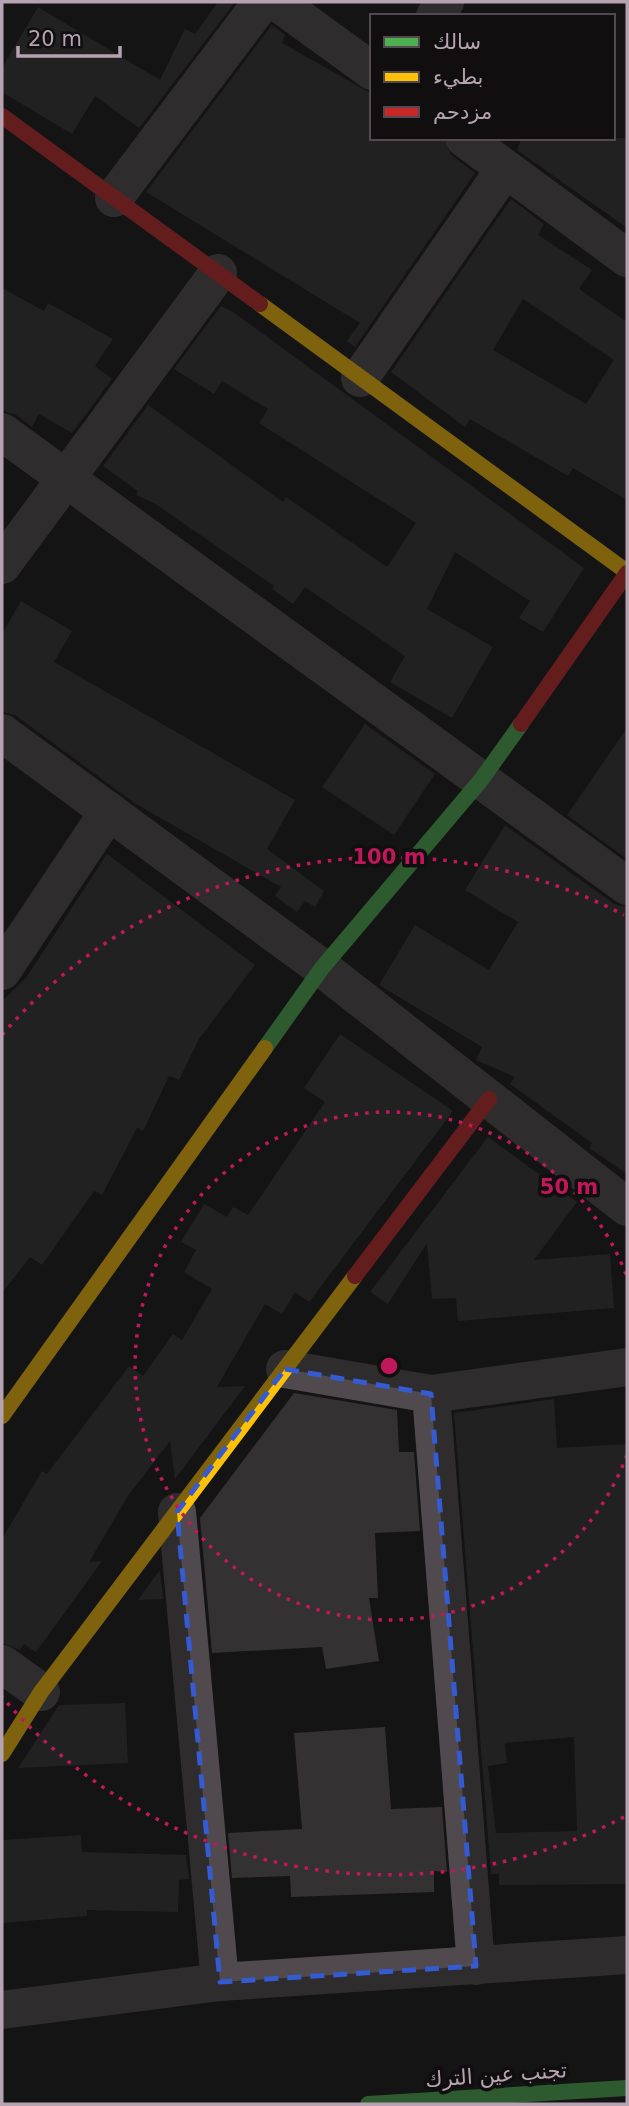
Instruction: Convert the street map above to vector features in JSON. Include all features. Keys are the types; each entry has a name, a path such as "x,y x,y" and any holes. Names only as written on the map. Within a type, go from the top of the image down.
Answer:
{"main road":[{"path":"2,116 627,573 481,780 322,968 2,1416"},
{"path":"2,1754 41,1692 489,1098"},
{"name":"تجنب عين الترك","path":"368,2104 627,2088"}],"street":[{"path":"114,198 261,2"},
{"path":"277,2 370,70"},
{"path":"467,140 627,258"},
{"path":"360,378 505,169"},
{"path":"2,565 218,273"},
{"path":"2,432 627,886"},
{"path":"2,733 322,968 627,1207"},
{"path":"2,971 109,811"},
{"path":"285,1369 431,1394 627,1367"},
{"path":"431,1394 476,1966"},
{"path":"177,1512 220,1982"},
{"path":"2,1664 41,1692"},
{"path":"2,2010 220,1982 627,1955"}],"highlighted area":[{"path":"285,1369 431,1394 476,1966 220,1982 177,1512"}],"building":[{"path":"218,2 235,2 139,128 95,96 72,134 2,92 2,68 38,7 160,80 185,29 195,34"},
{"path":"272,25 285,35 282,43 370,93 370,140 444,140 451,155 475,173 355,347 347,341 360,323 146,192"},
{"path":"627,138 627,228 517,150 521,140"},
{"path":"511,199 544,224 538,235 592,270 579,289 627,322 627,500 573,468 568,476 470,419 465,427 391,372","holes":["523,299 614,360 586,404 493,350"]},
{"path":"2,288 44,311 48,303 113,339 95,366 112,379 72,433 39,414 32,427 15,414 2,411"},
{"path":"221,306 233,312 584,568 543,632 519,618 530,601 455,552 427,609 493,647 452,718 390,682 405,656 305,587 293,604 272,589 274,586 154,503 136,495 138,491 103,466 148,405 283,502 286,497 387,567 416,523 259,423 268,409 222,381 214,394 174,369"},
{"path":"21,601 72,631 54,662 295,800 267,849 324,891 315,907 305,901 297,912 275,896 281,887 136,804 15,715 2,712 2,634"},
{"path":"365,724 435,774 394,835 322,787"},
{"path":"627,728 627,859 567,815"},
{"path":"505,825 614,904 627,907 627,1174 589,1148 592,1143 510,1084 515,1077 476,1060 482,1047 379,985 415,925 489,970 518,922 465,890"},
{"path":"107,854 255,965 199,1039 179,1080 169,1076 143,1131 137,1128 102,1195 94,1191 42,1265 30,1257 2,1293 2,1001 26,978"},
{"path":"340,1034 453,1111 309,1302 295,1292 282,1314 265,1304 217,1387 245,1386 175,1479 170,1441 128,1496 89,1562 102,1561 36,1652 24,1644 20,1650 2,1643 2,1539 42,1471 47,1474 129,1366 143,1376 173,1334 182,1340 212,1289 184,1272 196,1250 181,1242 204,1204 227,1217 233,1207 248,1215 325,1102 304,1088"},
{"path":"488,1137 577,1202 534,1260 610,1254 614,1308 458,1321 456,1298 432,1299 427,1243 388,1304 370,1292"},
{"path":"294,1393 397,1410 399,1452 414,1452 420,1531 375,1533 378,1598 369,1598 379,1661 326,1669 322,1647 212,1653 200,1518"},
{"path":"554,1399 557,1448 627,1444 627,1884 499,1885 499,1874 491,1874 454,1413","holes":["574,1737 577,1831 496,1833 488,1766 507,1763 505,1743"]},
{"path":"160,1570 163,1599 138,1600"},
{"path":"125,1703 128,1763 18,1768 59,1705"},
{"path":"385,1727 391,1809 442,1807 447,1872 434,1871 434,1892 291,1897 290,1876 232,1878 228,1833 302,1829 294,1733"},
{"path":"81,1835 82,1852 186,1855 189,1879 179,1880 178,1912 87,1910 87,1916 2,1923 2,1840"}],"traffic: fast":[{"path":"265,1048 322,968 481,780 521,724"},
{"path":"368,2104 627,2088"}],"traffic: slow":[{"path":"260,304 627,572"},
{"path":"2,1416 265,1048"},
{"path":"2,1754 41,1692 355,1276"}],"traffic: jam":[{"path":"2,116 260,304"},
{"path":"521,724 627,573"},
{"path":"355,1276 489,1099"}]}
